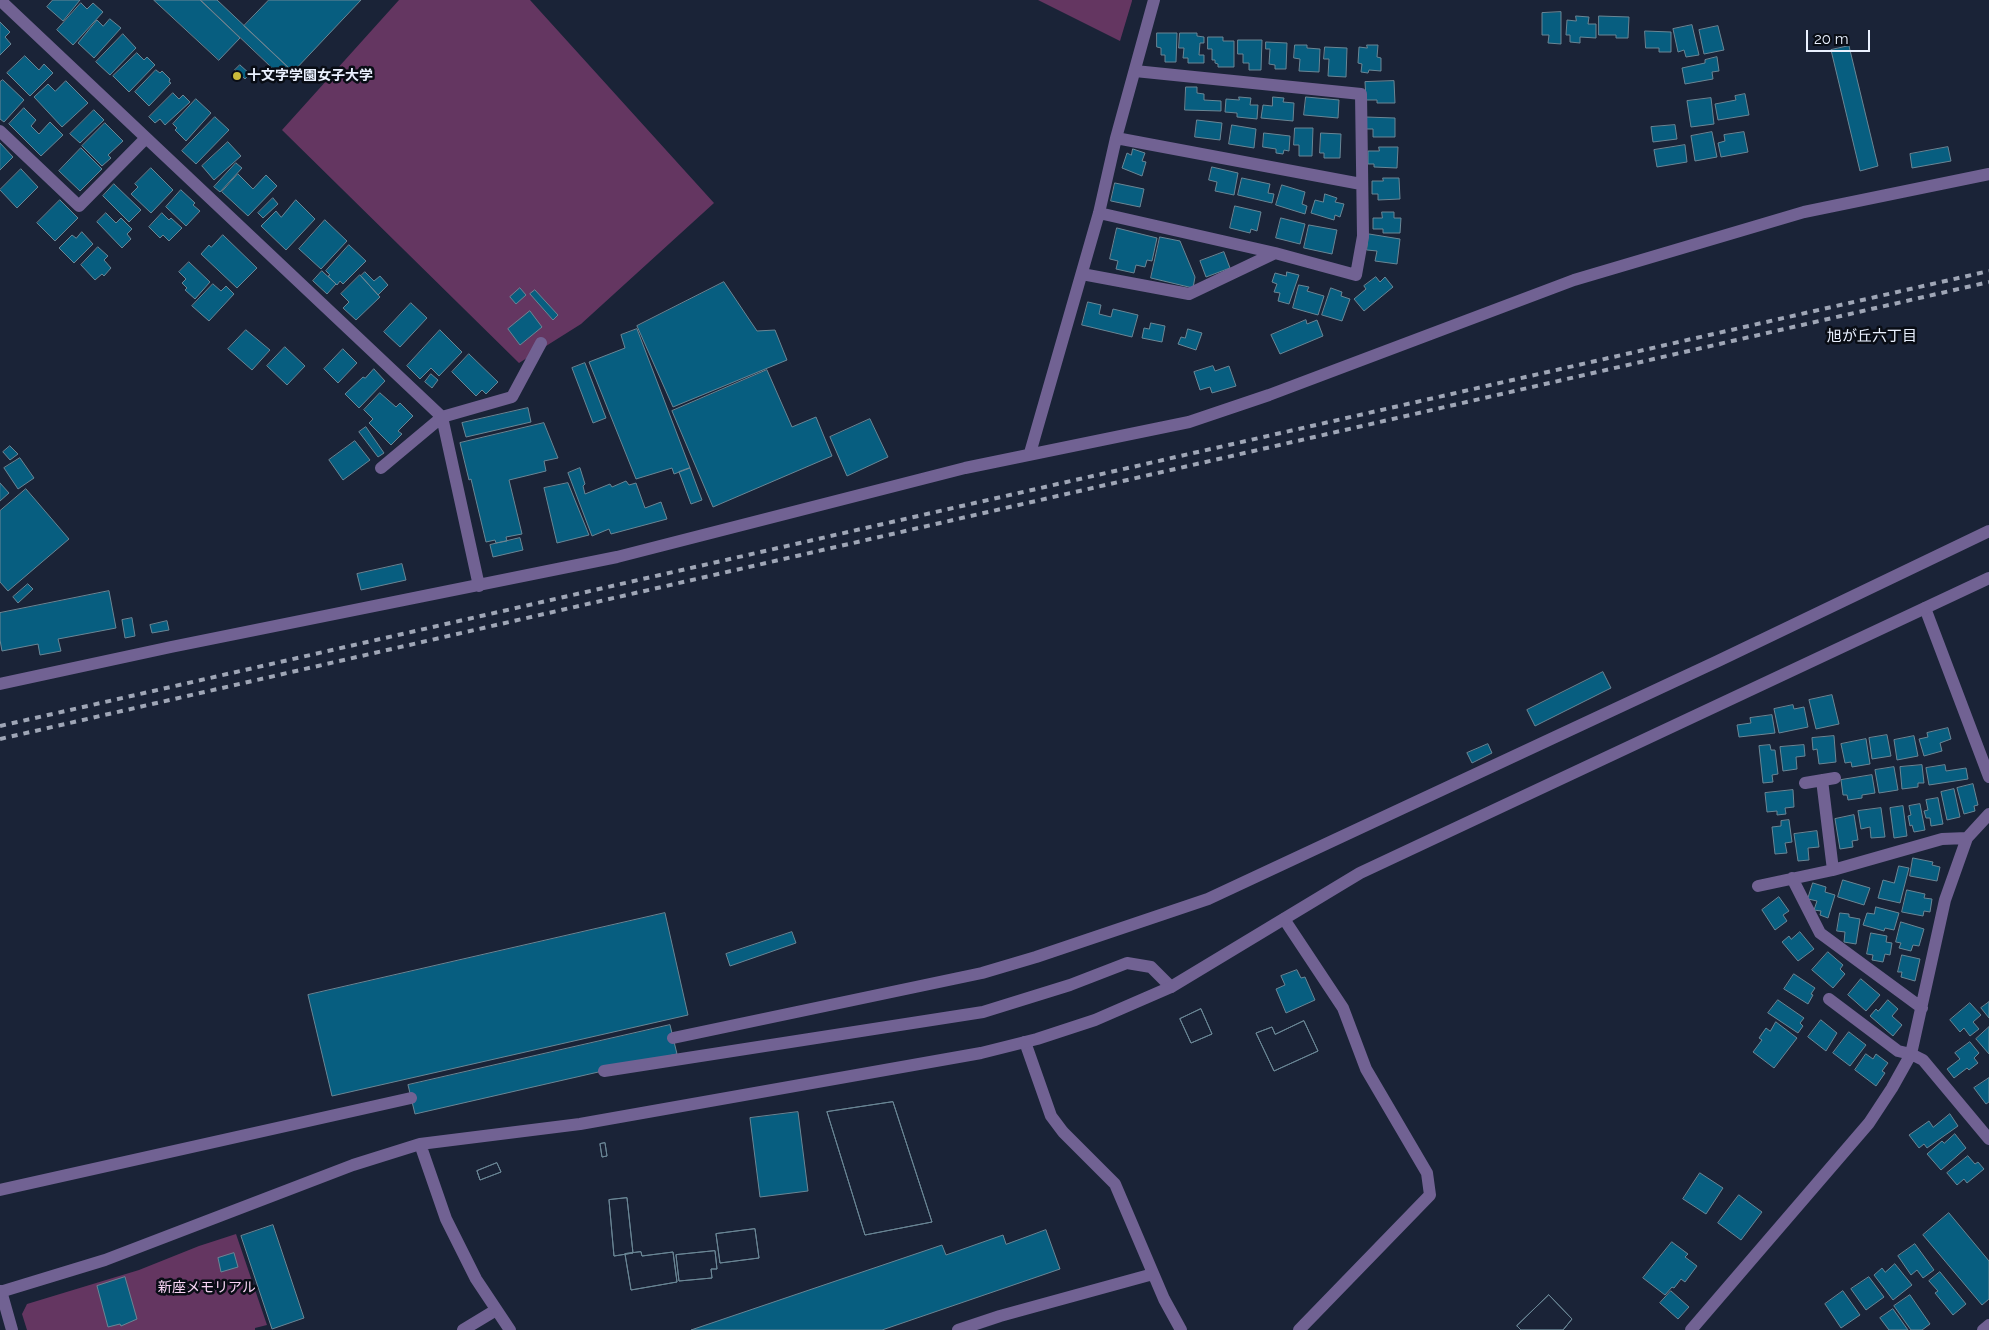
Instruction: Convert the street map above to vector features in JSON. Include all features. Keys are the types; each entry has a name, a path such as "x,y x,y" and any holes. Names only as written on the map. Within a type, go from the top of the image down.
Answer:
{"street":[{"path":"0,0 442,417 479,586"},
{"path":"1030,453 1099,213 1116,138 1154,0"},
{"path":"1099,213 1275,253 1356,275 1363,236 1360,94 1135,71"},
{"path":"0,131 78,206 146,138"},
{"path":"1116,138 1361,184"},
{"path":"0,684 171,647 617,557 965,468 1030,453 1189,422 1269,395 1574,280 1804,212 1989,174"},
{"path":"1082,274 1190,294 1275,253"},
{"path":"381,468 442,417 512,397 541,343"},
{"path":"673,1038 982,973 1036,957 1208,899 1709,665 1989,531"},
{"path":"12,1330 1,1291 104,1260 353,1165 420,1144 580,1124 971,1054 1024,1042 1095,1020 1171,987 1360,873 1989,578"},
{"path":"1925,608 1989,777"},
{"path":"1805,783 1829,779 1833,870"},
{"path":"1691,1330 1869,1123 1912,1054 1945,900 1967,838 1989,814"},
{"path":"1758,886 1833,870 1942,839 1967,838"},
{"path":"1792,878 1820,933 1922,1008"},
{"path":"1284,919 1343,1008 1366,1068 1427,1173 1430,1195 1299,1330"},
{"path":"604,1070 983,1012 1070,985 1127,963 1151,968 1171,987"},
{"path":"1829,998 1898,1051 1912,1054 1923,1060 1989,1138"},
{"path":"1024,1042 1050,1116 1063,1132 1115,1184 1164,1299 1181,1330"},
{"path":"0,1190 411,1098"},
{"path":"420,1144 446,1219 476,1279 510,1330"},
{"path":"958,1330 1000,1316 1153,1274"},
{"path":"463,1330 496,1310"},
{"path":"1983,1330 1989,1325"}],"green space":[{"path":"399,0 530,0 714,203 581,324 519,363 282,130"},
{"path":"1038,0 1132,0 1132,1 1120,41"},
{"name":"新座メモリアル","path":"236,1234 267,1325 255,1328 255,1330 27,1330 22,1314 27,1304 139,1270 199,1246"}],"building":[{"path":"53,0 80,0 63,21 47,7"},
{"path":"154,0 200,0 240,38 219,60"},
{"path":"201,0 217,0 288,67 280,75"},
{"path":"269,0 361,0 293,72 244,26"},
{"path":"81,3 87,9 93,3 103,12 73,45 57,30"},
{"path":"1561,12 1561,44 1548,43 1549,35 1542,35 1542,13"},
{"path":"1576,16 1589,17 1588,24 1596,24 1596,38 1580,37 1580,43 1570,42 1570,35 1566,35 1567,20 1576,21"},
{"path":"1599,16 1629,17 1628,38 1616,38 1616,35 1599,35"},
{"path":"110,19 121,28 94,58 78,43 97,20 103,26"},
{"path":"0,22 10,32 5,37 11,44 0,55"},
{"path":"1692,25 1699,55 1686,57 1684,50 1678,52 1673,29"},
{"path":"1718,26 1724,50 1704,54 1699,30"},
{"path":"1645,31 1671,32 1671,52 1659,52 1659,48 1646,48"},
{"path":"1157,33 1177,33 1176,62 1165,62 1165,55 1161,55 1161,48 1157,47"},
{"path":"1180,33 1197,33 1197,36 1204,37 1204,43 1200,43 1199,55 1204,55 1204,63 1188,63 1188,58 1183,58 1184,48 1179,48"},
{"path":"123,34 136,48 110,75 96,62"},
{"path":"1208,37 1223,37 1223,41 1234,41 1234,67 1218,67 1215,60 1212,60 1212,49 1208,49"},
{"path":"1238,40 1262,40 1261,70 1249,70 1249,63 1243,63 1243,54 1238,54"},
{"path":"1266,42 1287,43 1286,69 1275,69 1275,65 1269,64 1270,49 1266,49"},
{"path":"1295,45 1307,45 1307,48 1320,49 1319,72 1299,71 1300,59 1294,58"},
{"path":"1367,45 1378,45 1377,57 1381,58 1381,71 1369,70 1368,73 1361,72 1362,64 1358,63 1359,47 1367,48"},
{"path":"1849,46 1878,166 1860,171 1831,50"},
{"path":"1325,47 1347,48 1346,77 1328,76 1329,59 1324,59"},
{"path":"137,53 144,60 147,57 155,65 129,92 113,76"},
{"path":"25,56 39,70 44,64 53,73 30,96 7,73"},
{"path":"1717,57 1719,71 1712,72 1713,79 1685,84 1682,68 1705,63 1705,60"},
{"path":"240,65 250,74 245,79 235,70"},
{"path":"156,70 160,73 162,71 170,79 169,82 171,83 149,106 135,92"},
{"path":"3,80 24,100 4,122 0,119 0,82"},
{"path":"66,81 88,103 62,127 34,97 48,84 55,91"},
{"path":"1394,81 1395,103 1377,103 1377,100 1366,100 1365,82"},
{"path":"1186,87 1197,87 1197,93 1204,94 1204,100 1221,101 1221,111 1185,110"},
{"path":"173,93 179,99 183,95 190,102 165,125 160,119 155,123 149,117"},
{"path":"1745,94 1749,115 1718,120 1715,104 1736,100 1735,96"},
{"path":"1239,97 1251,98 1250,105 1258,105 1257,119 1237,117 1237,113 1225,112 1226,99 1239,100"},
{"path":"1273,97 1284,98 1283,102 1294,103 1293,121 1261,118 1263,105 1272,106"},
{"path":"1306,97 1339,100 1338,118 1304,115"},
{"path":"1711,98 1714,124 1691,127 1687,101"},
{"path":"196,99 211,113 186,141 175,130 177,128 173,124"},
{"path":"24,108 36,120 31,126 39,134 50,122 63,135 41,156 9,124"},
{"path":"94,110 104,120 80,143 70,134"},
{"path":"215,117 229,130 196,164 182,151"},
{"path":"1366,117 1395,118 1395,137 1373,137 1373,129 1365,129"},
{"path":"1197,120 1222,123 1220,140 1195,137"},
{"path":"105,123 123,141 108,155 111,158 102,166 82,146"},
{"path":"1232,125 1256,129 1254,148 1229,144"},
{"path":"1675,125 1677,139 1653,142 1651,127"},
{"path":"1295,128 1313,128 1312,156 1299,156 1299,145 1294,145"},
{"path":"1712,132 1717,157 1695,161 1691,136"},
{"path":"1744,132 1748,152 1721,157 1718,143 1725,141 1724,135"},
{"path":"1264,133 1290,136 1289,151 1284,150 1283,154 1276,153 1276,149 1263,147"},
{"path":"1321,133 1341,134 1340,158 1324,158 1324,153 1320,153"},
{"path":"228,142 241,156 214,180 202,166"},
{"path":"0,143 13,157 0,170"},
{"path":"1685,145 1687,162 1657,167 1654,150"},
{"path":"1379,147 1398,147 1397,168 1374,167 1374,164 1368,164 1368,151 1379,151"},
{"path":"1948,147 1951,161 1912,168 1910,154"},
{"path":"81,148 102,169 80,191 59,171"},
{"path":"1133,149 1145,153 1142,161 1146,162 1142,176 1122,168 1127,153 1131,155"},
{"path":"236,163 242,168 220,192 214,187"},
{"path":"1212,167 1238,173 1234,195 1215,191 1217,182 1209,180"},
{"path":"151,168 173,190 151,213 131,194 138,187 135,184"},
{"path":"21,169 38,187 17,208 0,190"},
{"path":"238,174 253,189 266,175 277,186 248,216 222,192"},
{"path":"1242,178 1270,184 1268,193 1274,194 1272,203 1238,195"},
{"path":"1383,178 1399,178 1400,199 1378,200 1378,194 1372,194 1372,181 1383,181"},
{"path":"1115,183 1144,189 1140,207 1111,201"},
{"path":"114,184 141,210 129,222 103,196"},
{"path":"1282,185 1305,192 1302,204 1307,206 1305,214 1276,205"},
{"path":"181,190 195,203 193,205 200,211 186,226 166,207"},
{"path":"1325,194 1337,198 1335,202 1344,204 1340,217 1335,215 1334,220 1311,213 1315,200 1323,202"},
{"path":"273,198 278,204 263,218 258,213"},
{"path":"60,200 78,218 55,241 37,223"},
{"path":"296,200 315,219 286,250 261,226 276,211 281,217"},
{"path":"1235,206 1261,212 1257,231 1251,229 1250,233 1230,228"},
{"path":"1382,212 1394,212 1394,218 1401,218 1400,233 1383,233 1383,229 1373,229 1373,218 1382,218"},
{"path":"106,213 116,223 121,218 132,229 127,234 131,239 122,248 97,222"},
{"path":"162,213 182,228 169,241 163,235 160,238 149,227"},
{"path":"1281,218 1305,224 1300,244 1276,238"},
{"path":"325,220 347,241 321,269 299,249"},
{"path":"1309,225 1337,230 1332,254 1304,248"},
{"path":"1117,228 1157,238 1152,261 1147,260 1145,267 1136,265 1134,273 1116,269 1118,261 1110,259"},
{"path":"82,232 93,244 74,263 59,248 72,235 76,238"},
{"path":"1369,234 1400,239 1397,264 1375,261 1377,251 1367,250"},
{"path":"223,235 257,268 237,288 201,254 209,245 211,247"},
{"path":"1160,237 1180,241 1195,277 1193,288 1151,278"},
{"path":"349,245 366,261 343,284 340,281 337,285 328,276 330,275 326,271"},
{"path":"98,247 108,256 104,260 111,268 104,276 102,274 95,280 81,265"},
{"path":"1224,252 1230,268 1206,277 1200,261"},
{"path":"189,262 210,282 195,299 185,290 187,288 182,283 186,279 179,272"},
{"path":"322,271 336,284 327,294 313,281"},
{"path":"365,272 374,281 380,276 388,285 378,295 361,276"},
{"path":"1287,272 1299,275 1289,304 1278,301 1280,293 1274,292 1277,284 1272,282 1275,273 1286,276"},
{"path":"360,275 380,297 356,320 343,308 349,302 341,294"},
{"path":"1376,277 1380,282 1385,277 1393,287 1364,311 1354,299 1366,289 1364,286"},
{"path":"724,282 757,331 775,330 787,360 673,407 637,326"},
{"path":"213,284 221,291 226,286 234,294 209,321 192,306"},
{"path":"1299,285 1309,287 1307,291 1324,296 1318,315 1293,308"},
{"path":"520,288 526,295 516,304 510,297"},
{"path":"1331,288 1342,292 1341,296 1350,299 1342,321 1322,315"},
{"path":"535,290 558,315 553,320 530,294"},
{"path":"1088,302 1101,305 1099,314 1111,317 1113,309 1138,315 1132,337 1082,325"},
{"path":"411,303 427,318 400,347 384,332"},
{"path":"530,311 542,327 520,345 508,329"},
{"path":"1306,320 1307,324 1317,320 1323,336 1280,354 1271,335"},
{"path":"1151,323 1165,326 1162,342 1142,338 1144,328 1149,329"},
{"path":"637,329 690,468 674,474 672,468 636,479 589,362 625,348 621,335"},
{"path":"1188,329 1202,333 1196,350 1178,344 1181,337 1185,338"},
{"path":"246,330 270,350 252,370 228,349"},
{"path":"440,330 462,352 439,376 431,368 420,379 407,366"},
{"path":"285,347 305,366 287,385 267,366"},
{"path":"343,349 357,363 338,383 324,369"},
{"path":"469,354 498,382 486,394 482,390 476,396 452,372"},
{"path":"585,363 606,418 593,423 572,368"},
{"path":"1213,366 1215,371 1229,366 1236,386 1212,393 1210,387 1200,390 1194,372"},
{"path":"374,369 385,381 359,408 345,394"},
{"path":"767,370 792,427 816,417 832,456 713,507 672,411"},
{"path":"431,374 438,380 432,388 425,382"},
{"path":"380,393 396,407 400,403 413,416 398,431 402,434 391,445 369,423 373,419 364,410"},
{"path":"528,408 531,422 466,437 462,423"},
{"path":"870,419 888,457 847,476 830,437"},
{"path":"544,423 558,458 544,461 546,471 509,480 522,534 506,537 507,541 496,543 495,540 486,542 460,443"},
{"path":"366,427 384,453 378,457 359,432"},
{"path":"355,441 370,460 343,480 329,460"},
{"path":"10,446 18,454 10,460 3,452"},
{"path":"20,458 34,478 18,489 4,468"},
{"path":"580,468 585,484 583,486 585,494 610,484 612,487 626,481 629,485 636,483 645,508 661,502 667,519 611,534 609,529 592,536 568,473"},
{"path":"690,468 702,500 691,504 679,472"},
{"path":"0,483 9,493 0,501"},
{"path":"568,483 589,535 557,543 544,488"},
{"path":"26,489 69,539 8,591 0,582 0,511"},
{"path":"520,538 523,550 493,557 490,545"},
{"path":"402,564 406,580 361,590 357,574"},
{"path":"28,584 33,589 18,603 13,597"},
{"path":"109,591 116,628 58,639 61,651 40,655 38,644 2,651 0,613"},
{"path":"132,618 135,636 125,638 122,620"},
{"path":"167,621 169,630 152,633 150,625"},
{"path":"1603,672 1611,688 1535,726 1527,710"},
{"path":"1832,695 1839,724 1816,729 1809,700"},
{"path":"1793,705 1794,709 1804,707 1808,727 1779,733 1774,709"},
{"path":"1772,715 1775,733 1739,737 1737,725 1751,723 1750,718"},
{"path":"1948,728 1951,739 1940,743 1942,751 1924,756 1919,739 1928,737 1927,733"},
{"path":"1887,735 1891,756 1872,759 1869,738"},
{"path":"1834,736 1836,762 1819,764 1817,749 1813,750 1812,738"},
{"path":"1914,736 1918,756 1897,760 1894,740"},
{"path":"1866,739 1870,764 1852,767 1851,762 1845,763 1841,744"},
{"path":"1488,744 1492,753 1472,763 1467,753"},
{"path":"1770,745 1771,750 1775,750 1778,774 1772,775 1773,782 1763,783 1759,746"},
{"path":"1804,745 1805,756 1796,757 1797,769 1783,771 1780,747"},
{"path":"1922,765 1924,783 1918,783 1918,787 1902,789 1900,767"},
{"path":"1945,765 1946,771 1966,768 1968,779 1929,785 1926,768"},
{"path":"1894,767 1898,790 1879,793 1875,770"},
{"path":"1872,775 1875,793 1862,795 1862,798 1848,800 1847,795 1843,795 1841,780"},
{"path":"1973,784 1978,805 1974,806 1975,811 1964,814 1957,788"},
{"path":"1954,789 1960,817 1947,820 1941,792"},
{"path":"1793,790 1794,807 1785,808 1786,814 1777,815 1777,811 1767,812 1765,793"},
{"path":"1938,798 1943,824 1931,826 1930,818 1926,818 1924,811 1928,810 1926,800"},
{"path":"1920,804 1925,830 1914,832 1912,825 1910,826 1908,816 1911,815 1909,806"},
{"path":"1903,806 1907,836 1894,838 1890,808"},
{"path":"1881,808 1885,837 1871,838 1870,827 1861,829 1858,811"},
{"path":"1854,815 1858,840 1852,841 1853,847 1840,849 1835,819"},
{"path":"1789,820 1792,842 1785,843 1787,853 1775,854 1772,827 1781,826 1781,821"},
{"path":"1817,831 1819,847 1808,848 1809,860 1798,861 1794,834"},
{"path":"1913,858 1933,862 1932,865 1940,867 1937,881 1910,876"},
{"path":"1899,866 1909,868 1900,903 1878,898 1883,880 1894,883"},
{"path":"1843,880 1870,888 1864,905 1838,897"},
{"path":"1813,883 1826,887 1825,892 1835,895 1828,918 1820,915 1821,911 1814,910 1817,901 1808,899"},
{"path":"1907,890 1925,894 1924,898 1932,899 1930,912 1924,911 1923,916 1902,912"},
{"path":"1779,897 1789,911 1783,915 1787,921 1775,930 1762,910"},
{"path":"1876,907 1899,913 1894,930 1885,928 1884,931 1863,925 1867,913 1874,914"},
{"path":"665,913 688,1015 332,1096 308,995"},
{"path":"1840,913 1849,914 1849,917 1860,919 1856,944 1844,942 1845,932 1837,931"},
{"path":"1901,922 1924,929 1919,946 1913,945 1911,951 1899,948 1901,943 1896,942"},
{"path":"792,932 796,943 730,966 726,954"},
{"path":"1800,932 1814,949 1798,961 1782,942 1789,936 1791,939"},
{"path":"1871,933 1887,936 1886,942 1892,943 1890,955 1885,954 1883,962 1872,960 1873,955 1867,954"},
{"path":"1828,952 1843,965 1840,969 1845,974 1833,988 1812,970"},
{"path":"1902,955 1920,959 1915,981 1901,977 1902,972 1898,972"},
{"path":"1297,970 1301,978 1305,977 1315,1000 1286,1013 1276,989 1285,985 1281,976"},
{"path":"1794,974 1815,988 1808,1004 1784,989"},
{"path":"1861,979 1880,995 1866,1011 1848,995"},
{"path":"1778,1000 1804,1018 1800,1023 1803,1026 1798,1033 1768,1013"},
{"path":"1888,1000 1898,1009 1892,1016 1902,1025 1893,1036 1870,1016 1876,1009 1878,1011"},
{"path":"1989,1002 1989,1018 1981,1008"},
{"path":"1970,1003 1981,1015 1973,1022 1979,1029 1970,1036 1964,1028 1960,1032 1950,1020"},
{"path":"1201,1009 1212,1034 1191,1043 1180,1019"},
{"path":"1201,1009 1212,1034 1191,1043 1180,1019"},
{"path":"1821,1020 1837,1033 1826,1051 1808,1037"},
{"path":"1304,1021 1318,1051 1274,1071 1256,1033 1272,1027 1275,1034"},
{"path":"1304,1021 1318,1051 1274,1071 1256,1033 1272,1027 1275,1034"},
{"path":"1776,1022 1797,1038 1774,1068 1753,1052 1762,1040 1759,1038 1766,1028 1770,1031"},
{"path":"670,1025 677,1054 415,1114 408,1085"},
{"path":"1989,1027 1989,1054 1976,1039"},
{"path":"1849,1032 1866,1045 1850,1066 1833,1053"},
{"path":"1970,1042 1979,1053 1974,1058 1978,1063 1969,1070 1967,1068 1954,1078 1947,1069 1960,1059 1955,1053"},
{"path":"1866,1054 1873,1059 1876,1054 1888,1063 1882,1071 1885,1073 1876,1086 1855,1070"},
{"path":"1989,1078 1989,1102 1986,1104 1974,1088"},
{"path":"893,1102 932,1222 865,1235 827,1112"},
{"path":"893,1102 932,1222 865,1235 827,1112"},
{"path":"798,1112 808,1191 760,1197 750,1118"},
{"path":"1950,1114 1958,1126 1927,1148 1924,1144 1919,1148 1909,1135 1929,1121 1933,1127"},
{"path":"1955,1134 1966,1148 1941,1170 1927,1154 1942,1141 1944,1143"},
{"path":"605,1143 607,1156 602,1157 600,1144"},
{"path":"605,1143 607,1156 602,1157 600,1144"},
{"path":"1968,1156 1975,1164 1978,1162 1984,1169 1967,1183 1964,1179 1957,1185 1947,1173"},
{"path":"497,1163 501,1172 480,1180 477,1171"},
{"path":"497,1163 501,1172 480,1180 477,1171"},
{"path":"1700,1173 1723,1188 1706,1214 1683,1199"},
{"path":"1739,1195 1762,1212 1741,1240 1718,1223"},
{"path":"627,1198 633,1253 614,1256 609,1200"},
{"path":"627,1198 633,1253 614,1256 609,1200"},
{"path":"1949,1213 1989,1261 1989,1299 1982,1305 1923,1235"},
{"path":"273,1225 304,1318 272,1329 241,1236"},
{"path":"755,1229 759,1258 720,1263 716,1234"},
{"path":"755,1229 759,1258 720,1263 716,1234"},
{"path":"1046,1230 1060,1269 882,1330 691,1330 942,1245 946,1255 1003,1235 1006,1244"},
{"path":"1672,1242 1688,1254 1685,1257 1697,1266 1685,1282 1681,1279 1665,1295 1643,1278"},
{"path":"1915,1244 1934,1270 1923,1278 1917,1270 1911,1275 1898,1256"},
{"path":"715,1251 717,1269 711,1269 712,1278 679,1281 676,1255"},
{"path":"715,1251 717,1269 711,1269 712,1278 679,1281 676,1255"},
{"path":"641,1252 642,1256 673,1252 677,1282 631,1290 625,1254"},
{"path":"641,1252 642,1256 673,1252 677,1282 631,1290 625,1254"},
{"path":"234,1253 238,1267 221,1272 218,1258"},
{"path":"1895,1264 1912,1285 1893,1300 1874,1275 1882,1268 1885,1272"},
{"path":"1940,1272 1966,1304 1953,1315 1935,1293 1938,1291 1929,1281"},
{"path":"125,1277 137,1319 121,1326 120,1324 108,1327 97,1286"},
{"path":"1869,1277 1884,1297 1866,1310 1851,1289"},
{"path":"1671,1291 1689,1307 1678,1319 1660,1303"},
{"path":"1843,1291 1860,1315 1841,1328 1825,1304"},
{"path":"1549,1295 1572,1319 1563,1330 1521,1330 1517,1326"},
{"path":"1549,1295 1572,1319 1563,1330 1521,1330 1517,1326"},
{"path":"1910,1295 1930,1324 1922,1330 1911,1330 1894,1306"},
{"path":"1893,1309 1908,1330 1889,1330 1880,1318"}],"railway":[{"path":"0,726 1989,271"},
{"path":"0,739 1989,282"}],"place":[{"name":"十文字学園女子大学","path":"237,76"}],"district":[{"name":"旭が丘六丁目","path":"1872,336"}]}
